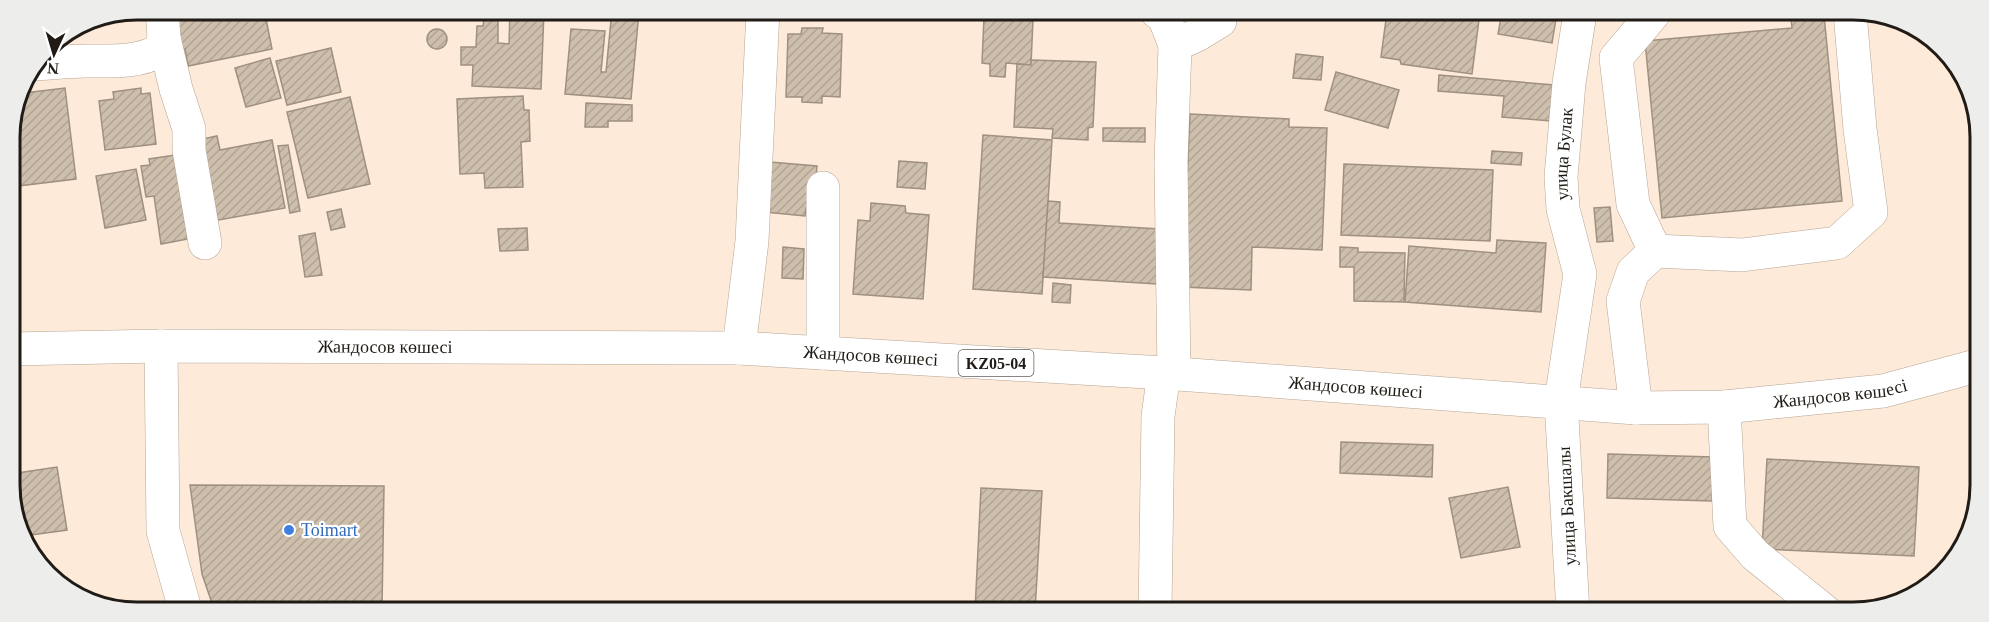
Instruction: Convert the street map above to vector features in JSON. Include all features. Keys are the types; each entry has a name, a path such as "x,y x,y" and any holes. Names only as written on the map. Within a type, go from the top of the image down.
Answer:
{"street":[{"path":"739,348 752,241 763,20"},
{"path":"1155,602 1158,416 1169,373 1171,163 1175,45 1165,20"},
{"path":"1175,45 1197,35 1220,20"},
{"name":"улица Булак","path":"1561,401 1580,274 1563,209 1561,177 1569,83 1579,20"},
{"path":"1648,20 1616,58 1633,204 1655,251"},
{"path":"1636,408 1623,301 1633,272 1655,251 1742,255 1837,243 1871,212 1860,129 1851,20"},
{"path":"45,63 124,62 161,43 189,129 189,150 204,243"},
{"path":"823,188 823,353"},
{"path":"161,346 163,531 183,602"},
{"name":"Жандосов көшесі","path":"20,349 161,346 739,348 1169,373 1636,408 1724,407 1883,391 1970,368"},
{"name":"улица Бакшалы","path":"1561,401 1572,602"},
{"path":"1724,407 1730,526 1755,555 1813,602"}],"building":[{"path":"173,20 266,20 272,49 188,66 185,49 180,50"},
{"path":"484,20 498,20 498,43 509,44 510,20 544,20 541,89 472,86 473,65 461,65 461,47 476,47 477,26 483,26"},
{"path":"611,20 638,20 631,99 565,94 571,29 605,31 601,72 606,72"},
{"path":"984,20 1033,20 1031,65 1006,63 1005,77 990,76 990,64 982,63"},
{"path":"1386,20 1479,20 1472,74 1401,64 1400,60 1381,57"},
{"path":"1501,20 1556,20 1552,43 1498,34"},
{"path":"1791,20 1824,20 1842,201 1662,218 1645,41 1792,28"},
{"path":"802,28 823,28 822,33 842,34 840,97 822,96 822,103 802,102 802,97 786,97 788,34 801,34"},
{"path":"437,29 444,32 447,39 444,46 437,49 430,46 427,39 430,32"},
{"path":"331,48 341,92 287,105 276,61"},
{"path":"1296,54 1323,57 1321,80 1293,78"},
{"path":"270,58 281,98 246,107 235,68"},
{"path":"1031,60 1096,62 1093,127 1088,128 1088,140 1052,138 1053,129 1014,127 1017,64 1031,65"},
{"path":"1336,72 1399,90 1388,128 1325,110"},
{"path":"1439,75 1554,85 1551,121 1502,117 1504,96 1438,91"},
{"path":"65,88 76,179 20,186 20,121 27,93"},
{"path":"141,88 141,94 150,93 156,144 105,150 99,101 114,99 113,92"},
{"path":"523,96 524,110 529,110 530,141 521,142 523,187 485,188 484,173 460,174 457,99"},
{"path":"350,97 370,184 308,198 287,112"},
{"path":"586,103 632,105 632,121 608,121 608,127 585,127"},
{"path":"1190,114 1289,119 1289,127 1327,128 1322,250 1252,247 1251,290 1182,287"},
{"path":"1103,128 1145,128 1145,142 1103,141"},
{"path":"983,135 1052,140 1042,294 973,289"},
{"path":"217,136 220,150 272,140 285,208 208,222 193,141"},
{"path":"288,145 300,211 290,213 278,146"},
{"path":"1492,151 1522,153 1521,165 1491,163"},
{"path":"175,155 188,239 161,244 154,196 146,197 141,166 150,165 149,159"},
{"path":"899,161 927,163 925,189 897,187"},
{"path":"770,162 817,166 813,209 806,208 805,216 765,212"},
{"path":"1344,164 1493,170 1490,241 1341,235"},
{"path":"136,169 146,220 105,228 96,176"},
{"path":"1048,201 1060,202 1059,223 1160,229 1157,284 1043,277"},
{"path":"871,203 905,206 906,213 929,215 923,299 853,294 858,220 870,221"},
{"path":"1610,207 1613,241 1597,242 1594,208"},
{"path":"341,209 345,227 331,230 327,212"},
{"path":"527,228 528,250 500,251 498,229"},
{"path":"315,233 322,275 305,277 299,236"},
{"path":"1497,240 1546,243 1541,312 1405,302 1409,246 1496,253"},
{"path":"783,247 804,249 803,279 782,278"},
{"path":"1340,247 1358,248 1358,252 1405,253 1404,302 1354,301 1354,267 1340,267"},
{"path":"1053,283 1071,285 1070,303 1052,302"},
{"path":"1341,442 1433,445 1432,477 1340,473"},
{"path":"1608,454 1713,457 1712,501 1607,498"},
{"path":"1767,459 1919,467 1914,556 1762,549"},
{"path":"57,467 67,530 30,535 20,501 20,473"},
{"name":"Toimart","path":"190,485 384,486 382,602 212,602 202,574"},
{"path":"1508,487 1520,547 1461,558 1449,498"},
{"path":"981,488 1042,491 1036,602 975,602"}],"place":[{"name":"Toimart","path":"289,530"}]}
